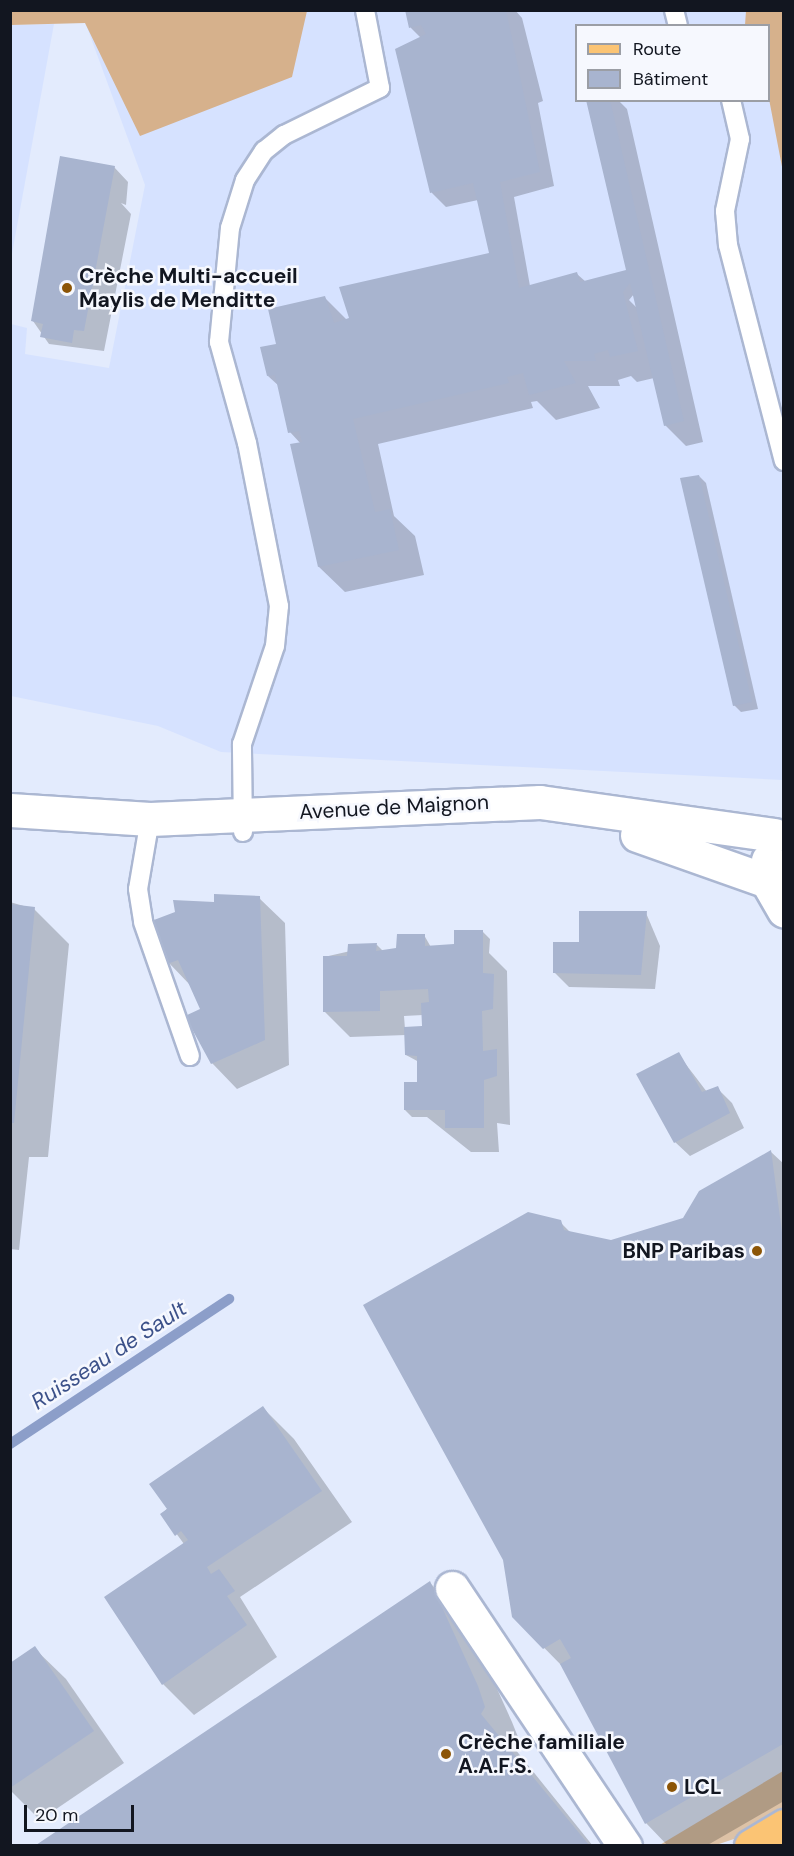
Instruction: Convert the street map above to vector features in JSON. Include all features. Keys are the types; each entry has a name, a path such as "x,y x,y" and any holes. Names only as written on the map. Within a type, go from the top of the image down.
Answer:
{"main road":[{"path":"751,1845 783,1826"}],"street":[{"name":"Avenue de Maignon","path":"10,829 149,828 540,802 779,829"},
{"name":"Avenue de Maignon","path":"10,810 149,828"},
{"name":"Avenue de Maignon","path":"243,823 538,818 604,826 677,845 767,881"},
{"path":"779,829 767,881 783,910"},
{"path":"452,1588 626,1845"}],"lane":[{"path":"243,823 242,744 275,646 279,606 247,443 219,342 230,228 245,180 264,151 284,135 380,88 365,10"},
{"path":"731,102 740,139 724,211 728,245 783,461"},
{"path":"149,828 138,889 143,922 190,1056"}],"shaded area":[{"path":"11,10 307,11 292,77 140,136 85,23 11,25"},
{"path":"81,11 783,11 783,780 221,752 158,726 11,696 11,324 27,328 25,354 109,368 145,185"},
{"path":"746,11 783,11 783,172 770,102 770,24 745,24"},
{"path":"54,24 11,259 11,25"},
{"path":"783,1771 783,1810 740,1837 713,1846 658,1846"}],"building":[{"path":"405,10 506,10 540,172 500,182 519,288 577,272 580,282 626,270 586,102 610,102 684,421 664,426 630,283 623,292 638,351 610,357 608,350 594,354 596,361 564,361 576,383 529,395 523,373 507,377 509,383 353,419 375,512 390,509 399,550 318,567 290,444 302,442 299,431 288,433 275,375 267,376 260,347 276,344 268,309 325,296 334,323 349,318 339,287 489,253 473,183 430,193 395,49 426,34 421,25 409,28"},
{"path":"60,156 115,166 84,331 74,330 72,343 40,337 43,324 31,321"},
{"path":"699,475 752,702 733,706 680,478"},
{"path":"214,894 260,896 265,1040 211,1064 185,1016 200,1009 178,960 167,964 146,923 175,912 173,900 214,902"},
{"path":"10,904 35,907 14,1123 10,1123"},
{"path":"579,911 647,911 641,975 553,973 553,942 579,942"},
{"path":"454,930 483,930 483,973 494,974 493,1009 482,1011 483,1051 497,1049 497,1076 484,1080 484,1128 445,1128 445,1110 404,1110 404,1082 417,1082 417,1056 405,1055 404,1027 422,1026 421,1003 429,1002 428,989 380,991 380,1011 323,1012 323,956 347,956 348,944 377,943 376,951 396,948 397,934 425,934 425,946 454,944"},
{"path":"679,1052 702,1092 718,1086 730,1113 674,1143 636,1074"},
{"path":"771,1150 783,1240 783,1744 645,1824 560,1664 571,1658 560,1639 543,1649 512,1617 503,1560 363,1305 528,1212 561,1220 564,1230 611,1240 683,1218 699,1191"},
{"path":"263,1406 322,1491 207,1567 211,1574 219,1569 235,1591 227,1596 247,1625 162,1685 104,1597 188,1540 181,1531 175,1536 160,1514 167,1509 149,1484"},
{"path":"430,1581 478,1686 485,1707 481,1714 589,1845 36,1845"},
{"path":"35,1646 94,1731 10,1788 10,1663"}],"waterway":[{"name":"Ruisseau de Sault","path":"10,1444 229,1299"}],"place":[{"name":"Crèche Multi-accueil Maylis de Menditte","path":"67,288"},
{"name":"BNP Paribas","path":"757,1251"},
{"name":"Crèche familiale A.A.F.S.","path":"446,1754"},
{"name":"LCL","path":"672,1787"}]}
